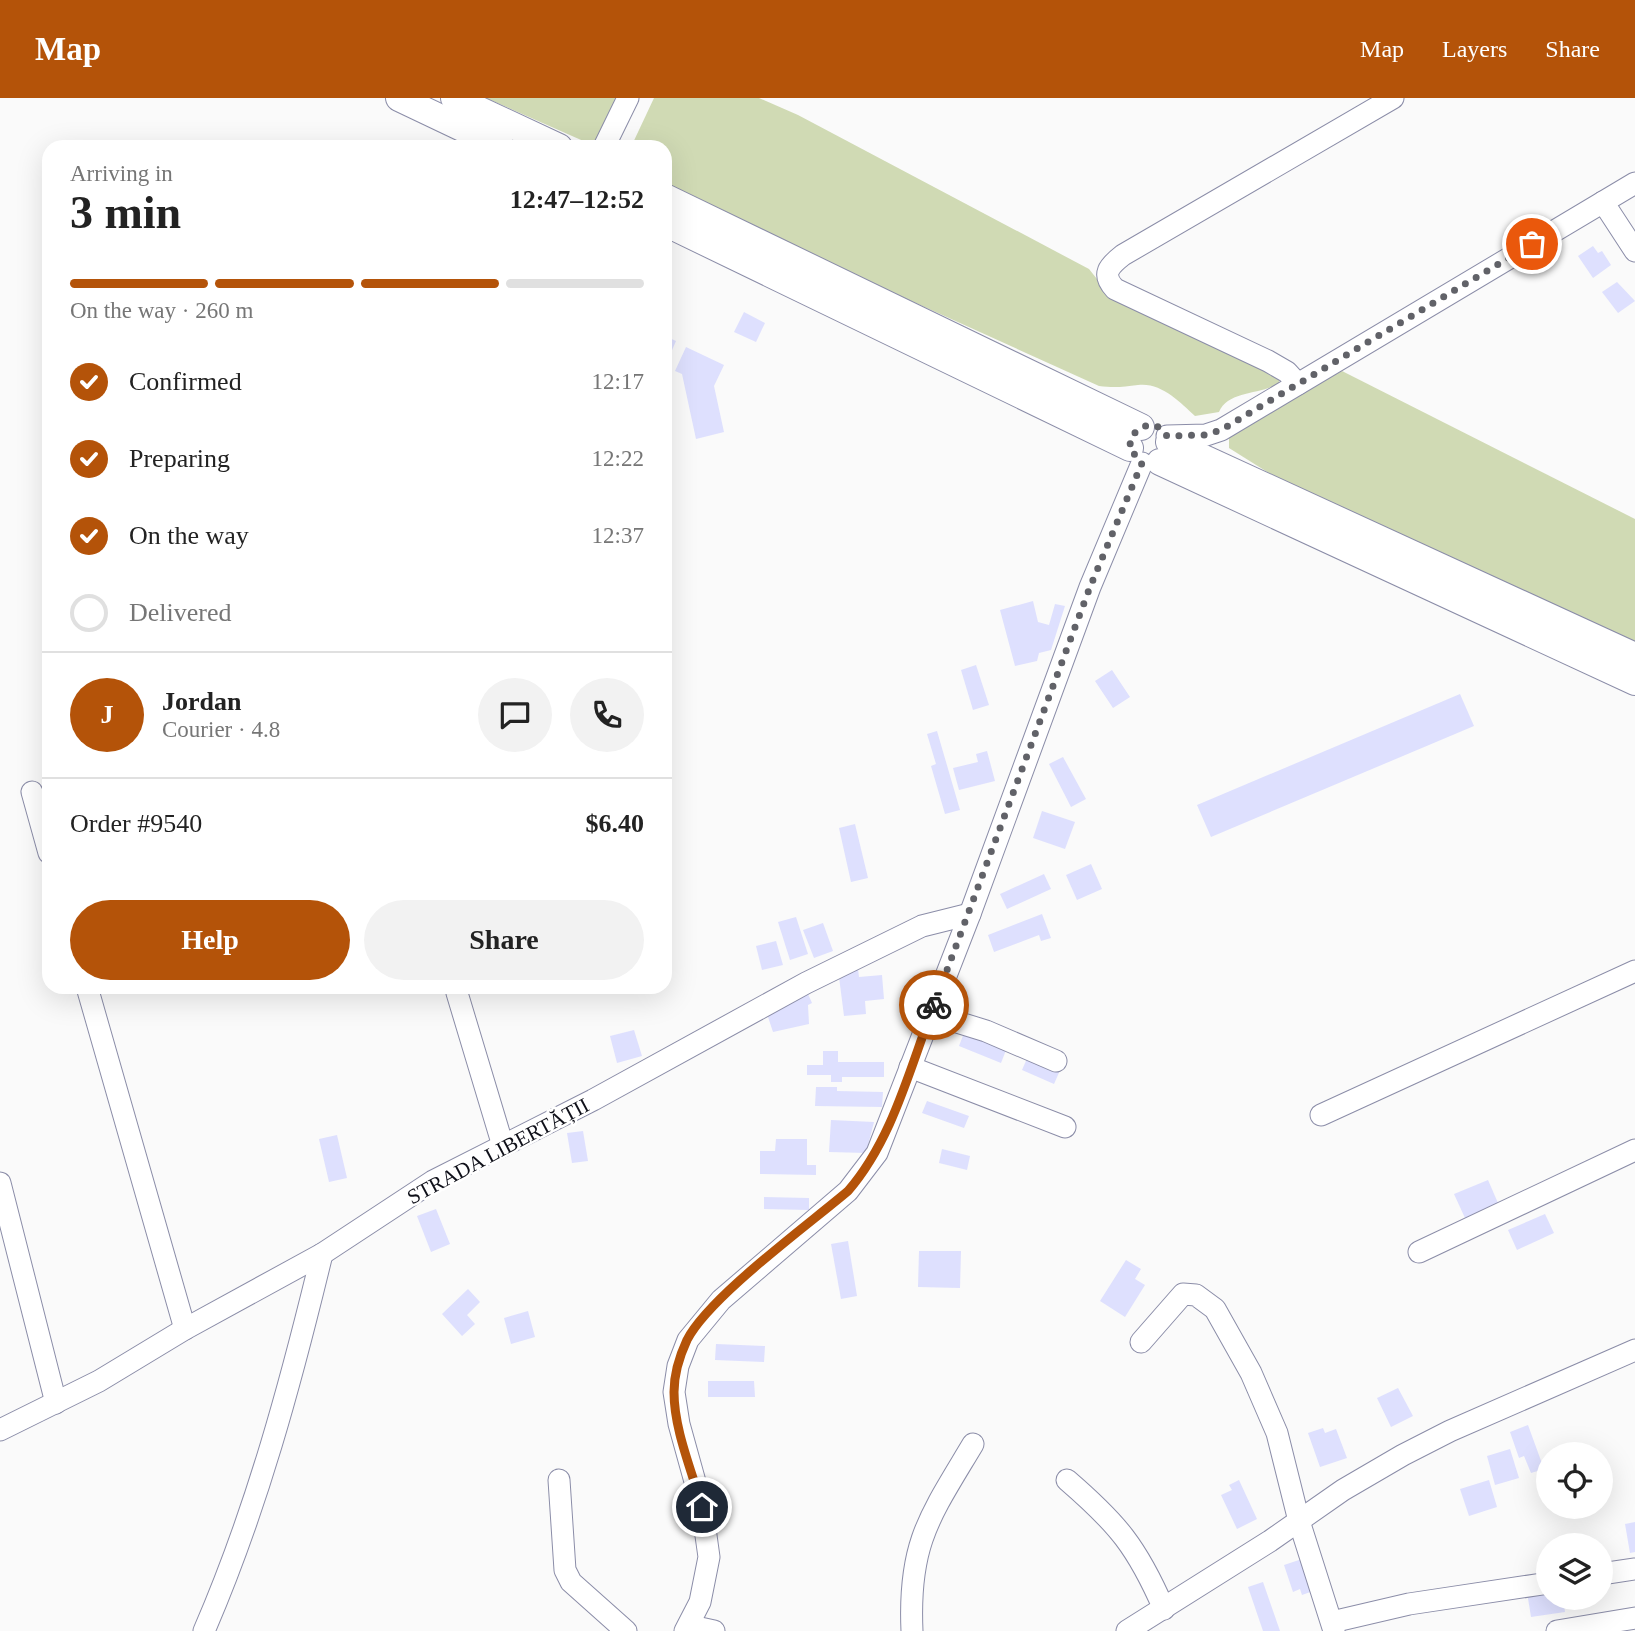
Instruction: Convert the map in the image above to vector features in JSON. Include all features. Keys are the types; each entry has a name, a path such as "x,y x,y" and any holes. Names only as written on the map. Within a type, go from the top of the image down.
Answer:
{"main road":[{"path":"399,98 470,140"},
{"path":"454,98 544,140"},
{"path":"672,201 1151,446 1635,681"},
{"path":"672,226 1151,446 1635,656"}],"street":[{"path":"607,140 628,98"},
{"path":"622,140 643,98"},
{"path":"1298,384 1287,372 1268,361 1115,289 1106,274 1111,265 1123,255 1393,98"},
{"path":"715,1631 688,1628 707,1577 709,1557 702,1507 679,1424 674,1392 678,1366 688,1340 721,1300 848,1191 877,1153 970,915 1090,587 1151,446 1221,430 1635,183"},
{"path":"1603,202 1635,251"},
{"path":"32,792 42,828"},
{"name":"STRADA LIBERTĂȚII","path":"0,1430 56,1403 322,1254 433,1181 593,1100 806,983 891,940 945,919 970,915"},
{"path":"1321,1115 1635,971"},
{"path":"89,994 185,1329"},
{"path":"457,994 503,1146"},
{"path":"931,1014 986,1031 1056,1061"},
{"path":"910,1068 1065,1127"},
{"path":"1419,1252 1635,1150"},
{"path":"0,1183 56,1403"},
{"path":"204,1631 238,1550 272,1446 322,1254"},
{"path":"1141,1342 1183,1294 1196,1296 1214,1309 1233,1337 1277,1433 1299,1521 1333,1627 1409,1604 1536,1585"},
{"path":"1127,1631 1343,1490 1450,1431 1635,1350"},
{"path":"912,1631 911,1596 919,1542 973,1444"},
{"path":"559,1480 565,1570 571,1582 626,1631"},
{"path":"1067,1480 1106,1514 1138,1552 1164,1609"},
{"path":"1613,1572 1635,1569"},
{"path":"1557,1631 1635,1618"}],"green space":[{"path":"486,98 623,98 601,140 581,140"},
{"path":"654,98 759,98 798,115 1089,269 1101,284 1279,377 1279,383 1237,396 1223,405 1219,412 1195,416 1176,399 1154,387 1099,386 803,252 672,186 672,140 634,140"},
{"path":"1342,371 1635,519 1635,647 1280,480 1229,448 1229,436 1300,391"}],"building":[{"path":"1593,246 1598,253 1602,251 1611,265 1593,278 1578,256"},
{"path":"1617,282 1635,301 1618,313 1602,292"},
{"path":"744,312 765,323 756,342 734,332"},
{"path":"686,347 724,365 714,386 724,432 696,439 682,374 675,371"},
{"path":"1033,601 1038,622 1049,625 1055,604 1065,606 1051,650 1039,653 1037,661 1015,666 1000,610"},
{"path":"976,665 989,705 973,710 961,670"},
{"path":"1112,670 1130,697 1113,708 1095,681"},
{"path":"1460,694 1474,726 1211,837 1197,805"},
{"path":"937,731 960,810 945,814 931,766 936,764 927,734"},
{"path":"987,751 995,781 959,790 953,768 978,762 976,754"},
{"path":"1063,757 1086,799 1071,807 1049,764"},
{"path":"1042,811 1075,822 1065,849 1033,838"},
{"path":"855,824 868,878 851,882 839,828"},
{"path":"1091,864 1102,889 1077,900 1066,875"},
{"path":"1044,874 1051,889 1007,909 1000,894"},
{"path":"1042,914 1051,938 1041,941 1039,935 994,952 988,935"},
{"path":"796,917 808,954 790,960 778,922"},
{"path":"823,923 833,951 814,958 803,930"},
{"path":"776,941 783,965 762,970 756,946"},
{"path":"858,969 859,977 882,975 884,999 865,1001 866,1014 844,1016 839,977"},
{"path":"808,994 812,1003 808,1005 809,1024 773,1032 767,1014"},
{"path":"966,1028 1008,1045 1001,1063 959,1046"},
{"path":"634,1030 642,1056 617,1063 610,1036"},
{"path":"823,1051 838,1051 838,1062 884,1062 884,1077 842,1077 842,1082 831,1082 831,1075 807,1075 807,1065 823,1065"},
{"path":"1029,1054 1061,1068 1054,1084 1022,1070"},
{"path":"816,1087 837,1087 837,1091 883,1092 882,1107 815,1106"},
{"path":"927,1101 969,1116 964,1128 922,1113"},
{"path":"831,1120 874,1122 866,1153 829,1152"},
{"path":"583,1131 588,1161 572,1163 567,1133"},
{"path":"337,1135 347,1178 329,1182 319,1139"},
{"path":"776,1139 807,1139 807,1165 816,1165 816,1175 760,1174 760,1151 775,1151"},
{"path":"942,1149 970,1156 967,1170 939,1163"},
{"path":"1488,1180 1498,1203 1465,1218 1454,1194"},
{"path":"764,1197 809,1198 809,1210 764,1209"},
{"path":"436,1209 450,1244 431,1252 417,1216"},
{"path":"1545,1214 1554,1233 1517,1250 1508,1230"},
{"path":"848,1241 857,1296 841,1299 831,1244"},
{"path":"919,1251 961,1251 960,1288 918,1287"},
{"path":"1126,1260 1141,1269 1135,1279 1145,1285 1125,1317 1100,1301"},
{"path":"468,1289 480,1302 467,1315 475,1324 462,1336 442,1314"},
{"path":"528,1311 535,1337 511,1344 504,1318"},
{"path":"716,1344 765,1346 764,1362 715,1360"},
{"path":"708,1381 754,1381 755,1397 708,1397"},
{"path":"1398,1388 1413,1416 1391,1427 1377,1398"},
{"path":"1528,1425 1536,1447 1536,1471 1531,1473 1524,1456 1519,1458 1510,1432"},
{"path":"1323,1428 1325,1433 1336,1429 1347,1458 1320,1467 1308,1433"},
{"path":"1510,1449 1519,1478 1495,1485 1487,1456"},
{"path":"1239,1480 1257,1519 1237,1529 1221,1495 1232,1490 1229,1485"},
{"path":"1489,1480 1497,1507 1469,1516 1460,1489"},
{"path":"1635,1522 1635,1552 1630,1553 1625,1524"},
{"path":"1305,1558 1316,1590 1302,1595 1300,1589 1293,1592 1284,1565"},
{"path":"1263,1582 1280,1631 1263,1631 1248,1587"},
{"path":"1536,1591 1536,1610 1565,1612 1531,1617 1527,1592"}],"way so far":[{"path":"934,1005 970,915 1090,587 1142,463 1136,460 1129,448 1133,434 1147,425 1159,427 1167,436 1190,437 1221,430 1532,244"}],"route":[{"path":"702,1507 679,1424 674,1392 678,1366 688,1340 699,1323 721,1300 848,1191 864,1172 877,1153 934,1005"}]}
